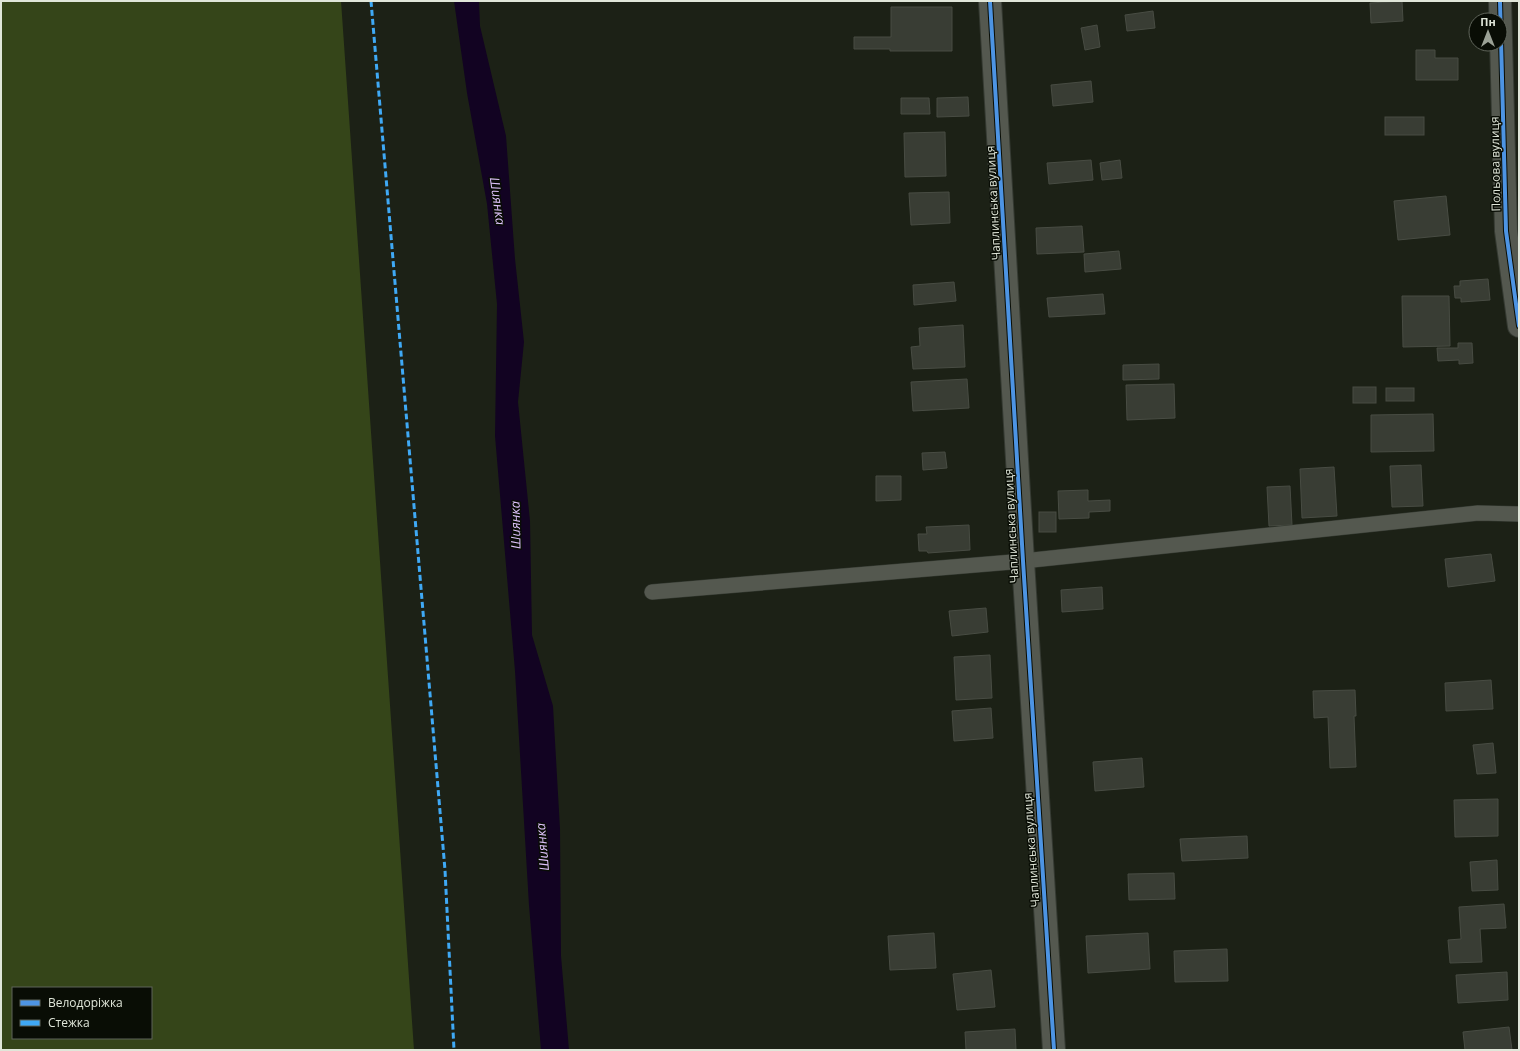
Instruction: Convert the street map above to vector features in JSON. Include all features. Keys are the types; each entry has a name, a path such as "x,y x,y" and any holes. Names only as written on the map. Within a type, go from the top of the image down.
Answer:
{"street":[{"name":"Чаплинська вулиця","path":"990,1 1054,1050"},
{"name":"Польова вулиця","path":"1500,1 1506,230 1519,326"}],"lane":[{"path":"652,592 1023,561 1478,513 1519,514"}],"green space":[{"path":"1,1 341,1 414,1050 1,1050"}],"water":[{"name":"Шиянка","path":"454,1 479,1 480,26 506,136 515,259 524,342 518,402 530,521 532,635 553,706 560,829 561,956 569,1050 541,1050 529,905 515,671 495,436 497,304 487,204 467,93"}],"building":[{"path":"1402,1 1403,21 1371,23 1370,3"},
{"path":"891,7 952,7 952,51 890,51 890,49 854,49 854,37 891,37"},
{"path":"1153,11 1155,28 1127,31 1125,15"},
{"path":"1097,25 1100,47 1085,50 1081,28"},
{"path":"1416,50 1435,50 1435,58 1458,58 1458,80 1416,80"},
{"path":"1091,81 1093,102 1053,106 1051,85"},
{"path":"968,97 969,116 937,117 937,98"},
{"path":"901,98 929,98 930,114 901,114"},
{"path":"1385,117 1424,117 1424,135 1385,135"},
{"path":"945,132 946,176 905,177 904,133"},
{"path":"1091,160 1093,180 1049,184 1047,163"},
{"path":"1120,160 1122,178 1102,180 1100,163"},
{"path":"949,192 950,223 911,225 909,193"},
{"path":"1446,196 1450,235 1398,240 1394,201"},
{"path":"1082,226 1084,252 1037,254 1036,228"},
{"path":"1119,251 1121,269 1085,272 1084,254"},
{"path":"1488,279 1490,300 1461,302 1461,298 1455,298 1454,286 1460,286 1460,281"},
{"path":"954,282 956,301 914,305 913,285"},
{"path":"1103,294 1105,314 1049,317 1047,298"},
{"path":"1402,296 1449,296 1450,346 1403,347"},
{"path":"963,325 965,367 913,369 911,347 920,346 919,328"},
{"path":"1458,343 1472,343 1473,363 1459,364 1459,360 1438,361 1437,348 1458,348"},
{"path":"1159,364 1159,379 1123,380 1123,365"},
{"path":"967,379 969,408 913,411 911,382"},
{"path":"1174,384 1175,418 1127,420 1126,385"},
{"path":"1353,387 1376,387 1376,403 1353,403"},
{"path":"1386,388 1414,388 1414,401 1386,401"},
{"path":"1433,414 1434,451 1371,452 1371,415"},
{"path":"945,452 947,468 923,470 922,453"},
{"path":"1421,465 1423,506 1392,507 1390,466"},
{"path":"1334,467 1337,516 1302,518 1300,469"},
{"path":"876,476 901,476 901,500 876,501"},
{"path":"1290,486 1292,525 1269,526 1267,487"},
{"path":"1088,490 1088,501 1110,500 1110,511 1089,512 1089,518 1059,519 1058,491"},
{"path":"1039,512 1056,512 1056,532 1039,532"},
{"path":"969,525 970,550 928,553 927,551 919,551 918,534 927,534 926,527"},
{"path":"1491,554 1495,581 1448,587 1445,559"},
{"path":"1102,587 1103,609 1062,612 1061,590"},
{"path":"986,608 988,632 952,636 949,611"},
{"path":"990,655 992,698 956,700 954,657"},
{"path":"1491,680 1493,709 1446,711 1445,683"},
{"path":"1355,690 1356,716 1354,716 1356,767 1330,768 1328,717 1314,718 1313,691"},
{"path":"991,708 993,738 954,741 952,711"},
{"path":"1493,743 1496,773 1477,774 1473,745"},
{"path":"1142,758 1144,787 1095,791 1093,762"},
{"path":"1498,799 1498,836 1455,837 1454,800"},
{"path":"1247,836 1248,858 1182,861 1180,839"},
{"path":"1497,860 1498,890 1472,891 1470,862"},
{"path":"1174,873 1175,899 1129,900 1128,874"},
{"path":"1504,904 1506,928 1480,929 1482,962 1450,963 1448,940 1461,939 1459,907"},
{"path":"934,933 936,968 890,970 888,936"},
{"path":"1148,933 1150,969 1088,973 1086,936"},
{"path":"1227,949 1228,981 1175,982 1174,951"},
{"path":"991,970 995,1007 957,1010 953,974"},
{"path":"1507,972 1508,1000 1458,1003 1456,975"},
{"path":"1509,1027 1512,1050 1465,1050 1463,1032"},
{"path":"1015,1029 1016,1050 966,1050 965,1032"}],"marked path":[{"path":"371,1 445,870 454,1050"}],"cycle path":[{"path":"990,1 1054,1050"},
{"path":"1500,1 1506,231 1519,326"}]}
